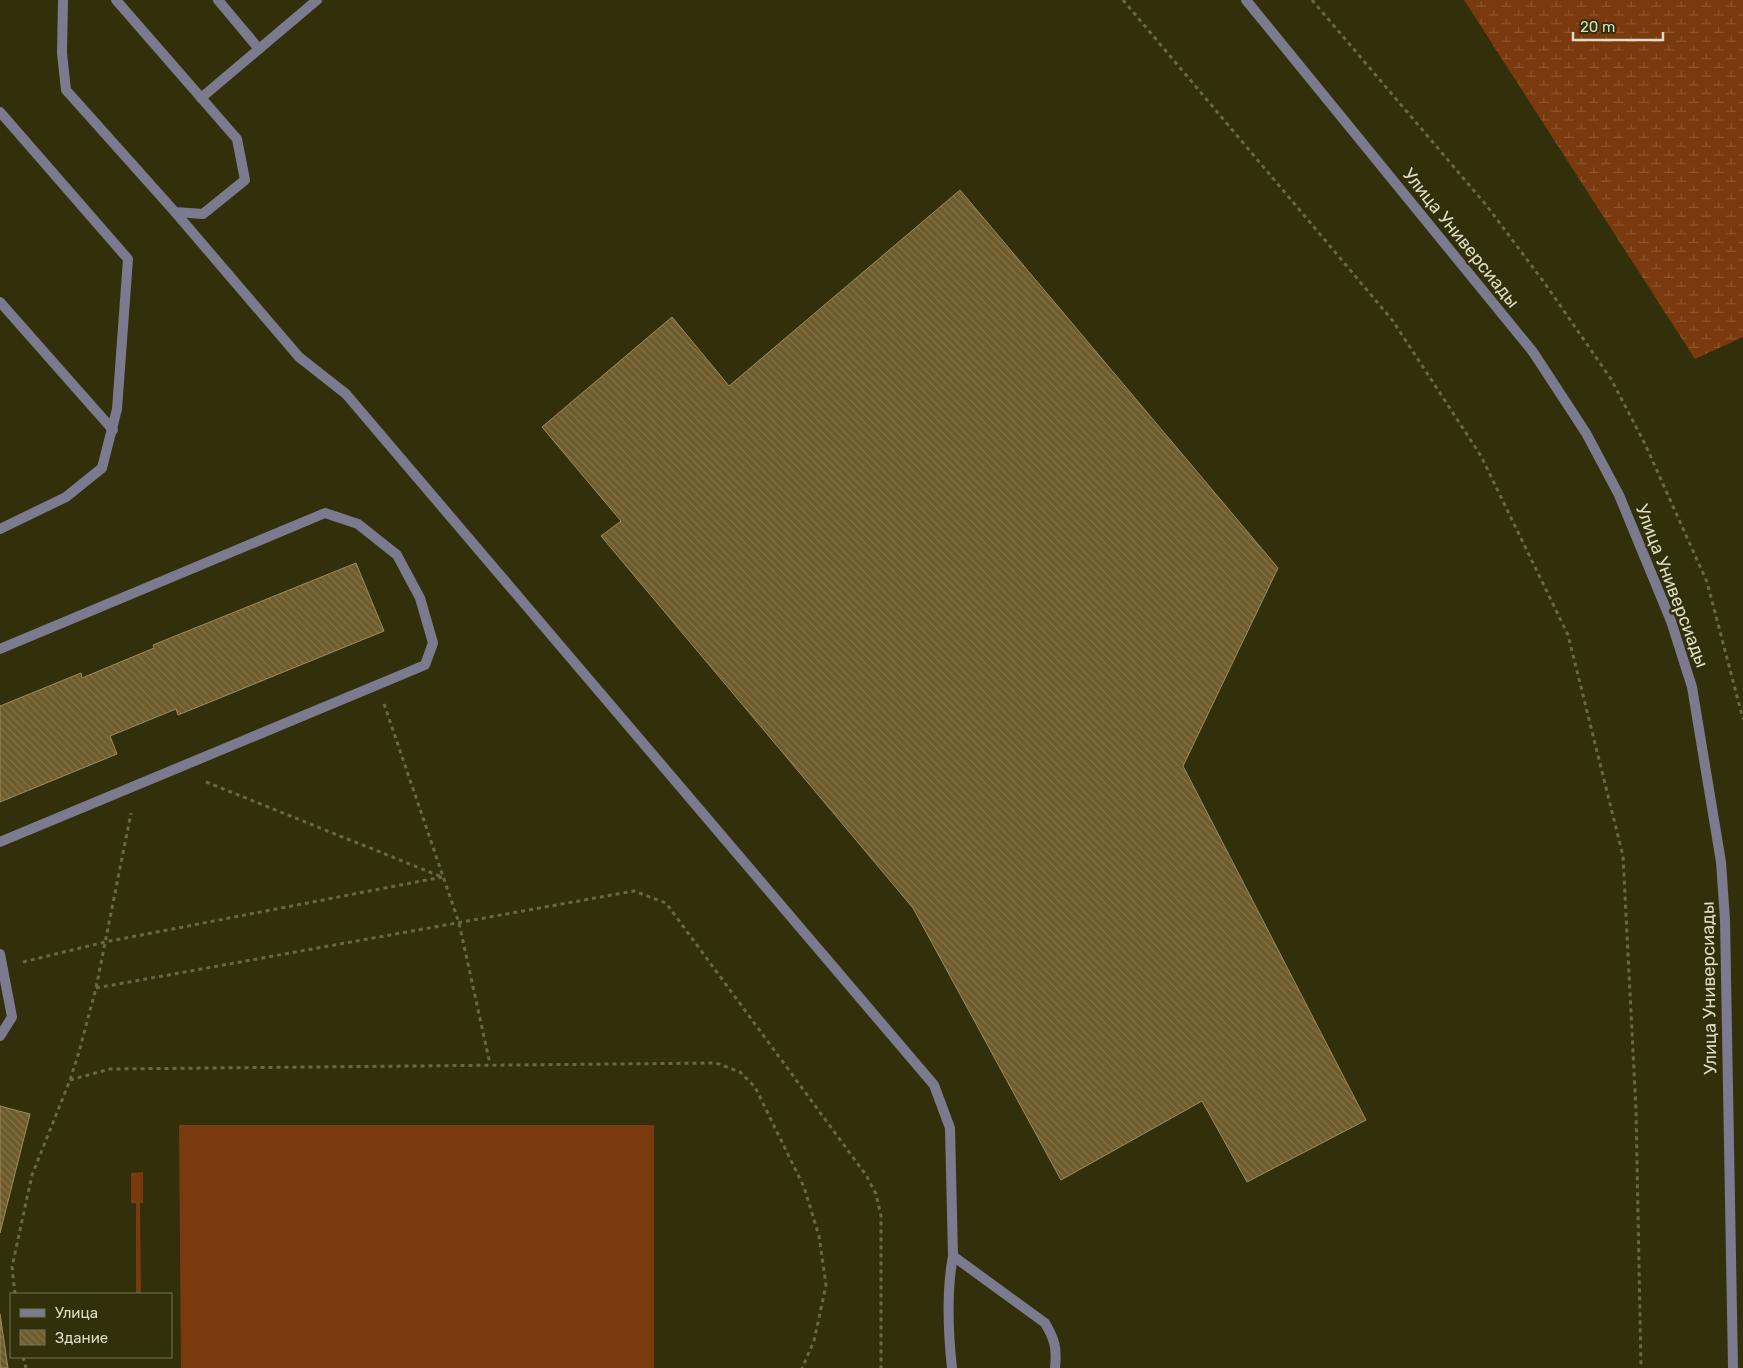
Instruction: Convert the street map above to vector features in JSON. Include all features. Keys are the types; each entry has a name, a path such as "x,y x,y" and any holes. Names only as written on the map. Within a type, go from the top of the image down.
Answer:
{"street":[{"path":"64,0 62,53 66,90 175,212 299,357 346,394 934,1085 950,1128 953,1256 950,1272 948,1334 952,1368"},
{"path":"116,0 237,139 245,180 203,214 175,212"},
{"path":"218,0 259,49"},
{"path":"201,98 317,0"},
{"name":"Улица Универсиады","path":"1246,0 1533,352 1586,433 1619,495 1671,621 1692,687 1720,862 1725,920 1732,1368"},
{"path":"0,112 128,259 117,409 102,468 66,498 0,529"},
{"path":"0,302 113,430"},
{"path":"0,649 325,513 358,524 397,555 420,598 433,643 425,665 0,842"},
{"path":"0,954 12,1016 0,1036"},
{"path":"953,1256 1045,1323 1054,1337 1056,1368"}],"path":[{"path":"1123,0 1393,321 1481,456 1568,635 1623,856 1636,1110 1641,1368"},
{"path":"1312,0 1487,206 1546,285 1611,379 1645,444 1707,582 1743,719"},
{"path":"377,684 459,923 490,1064"},
{"path":"206,782 442,877"},
{"path":"15,1293 12,1267 32,1176 70,1080 96,988 131,813"},
{"path":"2,967 105,942 442,877"},
{"path":"96,988 634,891 666,903 866,1175 876,1194 881,1216 881,1368"},
{"path":"70,1080 110,1069 490,1064 716,1063 740,1072 755,1087 804,1187 819,1236 826,1285 814,1341 802,1368"}],"green space":[{"path":"1464,0 1743,0 1743,337 1695,359"},
{"path":"179,1125 654,1125 654,1368 181,1368"},
{"path":"143,1172 143,1203 140,1203 141,1293 136,1293 136,1203 131,1203 131,1173"}],"building":[{"path":"960,190 1278,568 1183,766 1366,1120 1247,1182 1202,1101 1061,1180 913,908 601,536 621,521 542,427 672,317 729,386"},
{"path":"356,563 384,631 178,715 176,709 110,736 117,754 0,802 0,706 81,673 82,678 154,648 153,645"},
{"path":"0,1106 30,1114 0,1233"},
{"path":"0,1314 8,1368 0,1368"}]}
